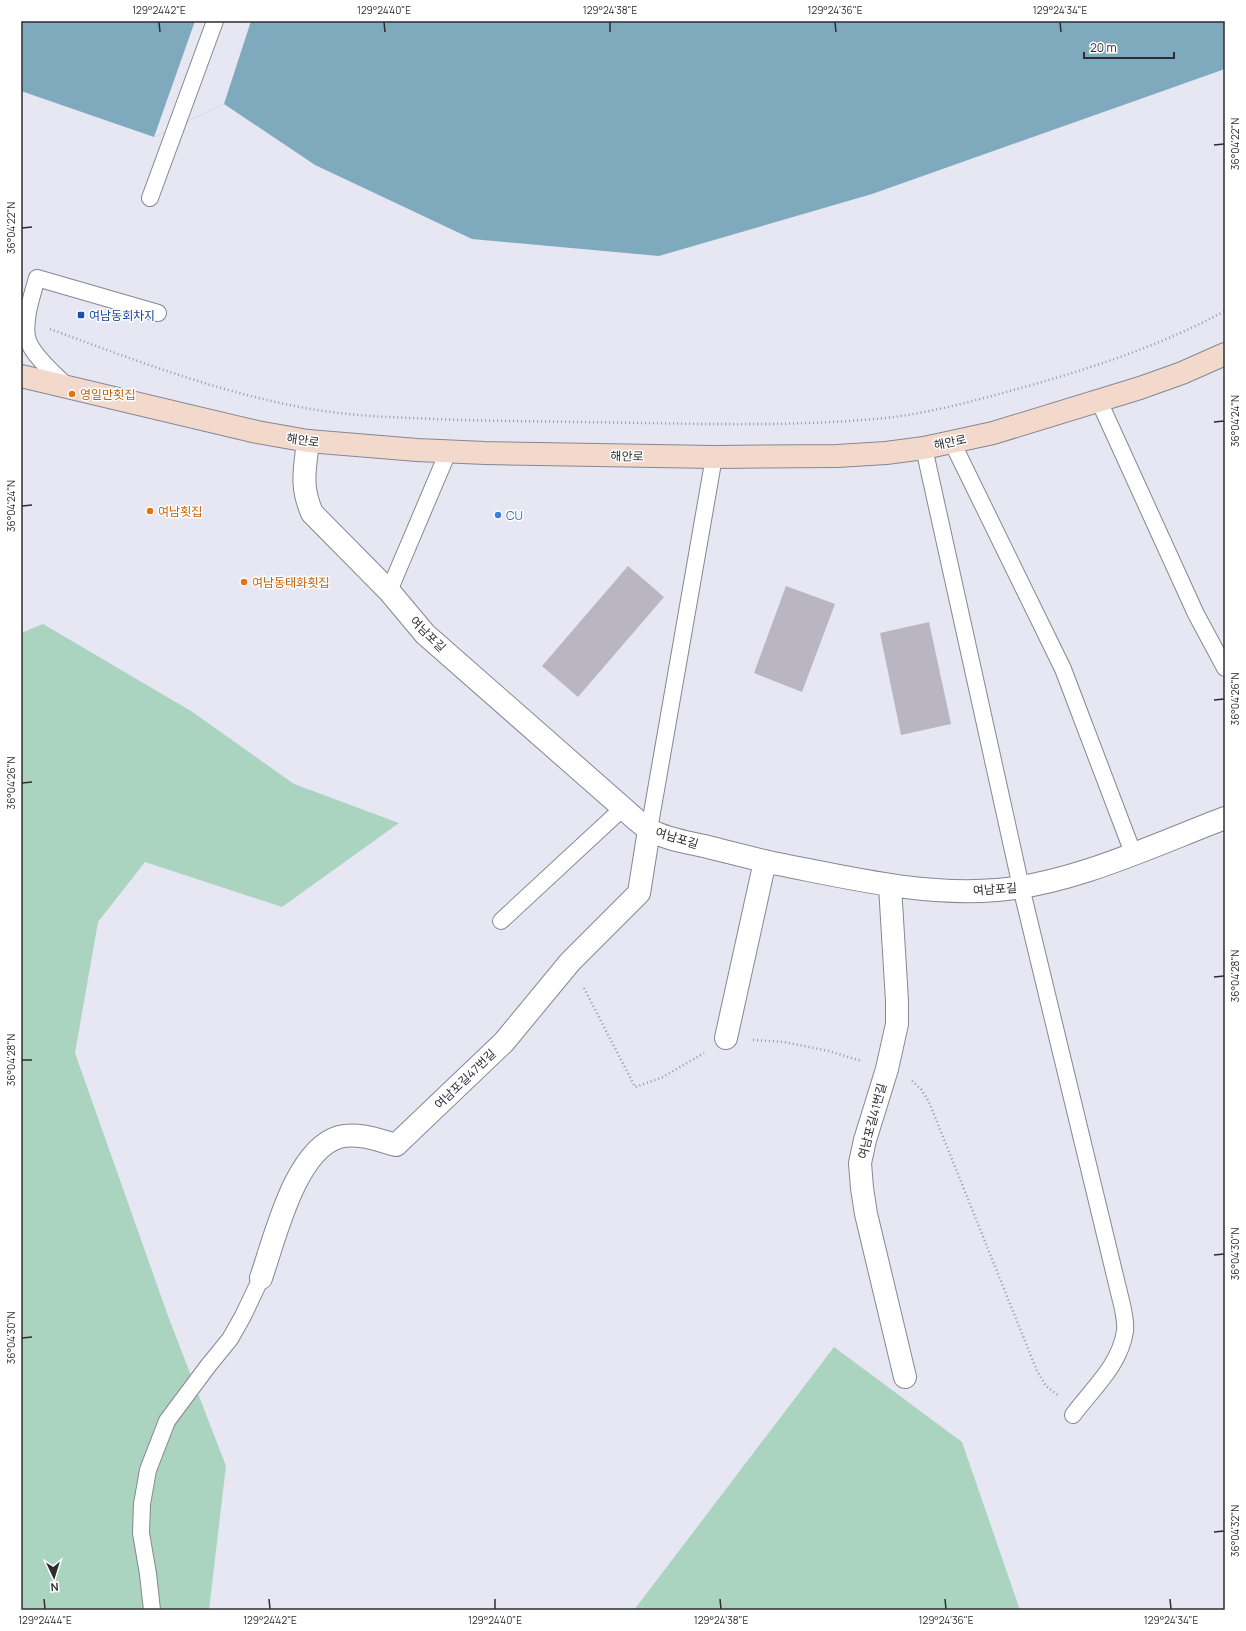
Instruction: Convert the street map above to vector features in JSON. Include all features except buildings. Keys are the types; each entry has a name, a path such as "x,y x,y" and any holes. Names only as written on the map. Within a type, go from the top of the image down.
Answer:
{"street":[{"name":"해안로","path":"21,376 66,385 257,432 308,441 448,452 714,458 836,456 886,453 924,448 993,433 1099,401 1175,375 1225,354"},
{"name":"여남포길","path":"308,441 304,479 305,497 312,513 389,591 425,634 649,830 670,838 765,861 890,886 932,890 971,891 1022,887 1053,881 1086,871 1225,818"},
{"name":"여남포길47번길","path":"262,1278 288,1199 301,1172 314,1154 327,1142 340,1137 355,1136 374,1138 396,1145 504,1042 570,962 639,893 649,830"},
{"path":"726,1038 765,861"},
{"name":"여남포길41번길","path":"890,886 897,1024 887,1069 865,1140 860,1163 866,1214 905,1377"}],"lane":[{"path":"150,198 215,21"},
{"path":"66,385 47,368 36,354 27,338 27,321 37,278 158,313"},
{"path":"1099,401 1196,614 1225,668"},
{"path":"952,442 1063,669 1133,853"},
{"path":"924,448 1022,887 1123,1309 1125,1329 1120,1350 1110,1369 1078,1409"},
{"path":"389,591 448,452"},
{"path":"649,830 714,458"},
{"path":"501,921 623,808"},
{"path":"152,1610 141,1533 142,1504 148,1470 167,1421 230,1339 244,1316 262,1278"}],"path":[{"path":"27,321 149,365 235,391 317,410 381,417 459,420 791,424 890,417 982,399 1078,372 1136,352 1192,329 1225,311"},
{"path":"887,1069 907,1077 921,1089 929,1102 1037,1371 1046,1386 1078,1409"}],"green space":[{"path":"43,624 191,711 294,784 399,823 282,907 145,862 98,922 75,1053 168,1316 226,1466 209,1610 21,1610 21,633"},
{"path":"834,1347 962,1442 1020,1610 634,1610"}],"water":[{"path":"21,21 1225,21 1225,69 872,194 659,256 472,239 315,165 224,104 154,137 21,91"}],"pier":[{"path":"195,21 251,21 224,104 154,137"}],"place":[{"name":"여남동회차지","path":"81,315"},
{"name":"영일만횟집","path":"72,394"},
{"name":"여남횟집","path":"150,511"},
{"name":"CU","path":"498,515"},
{"name":"여남동태화횟집","path":"244,582"}]}
